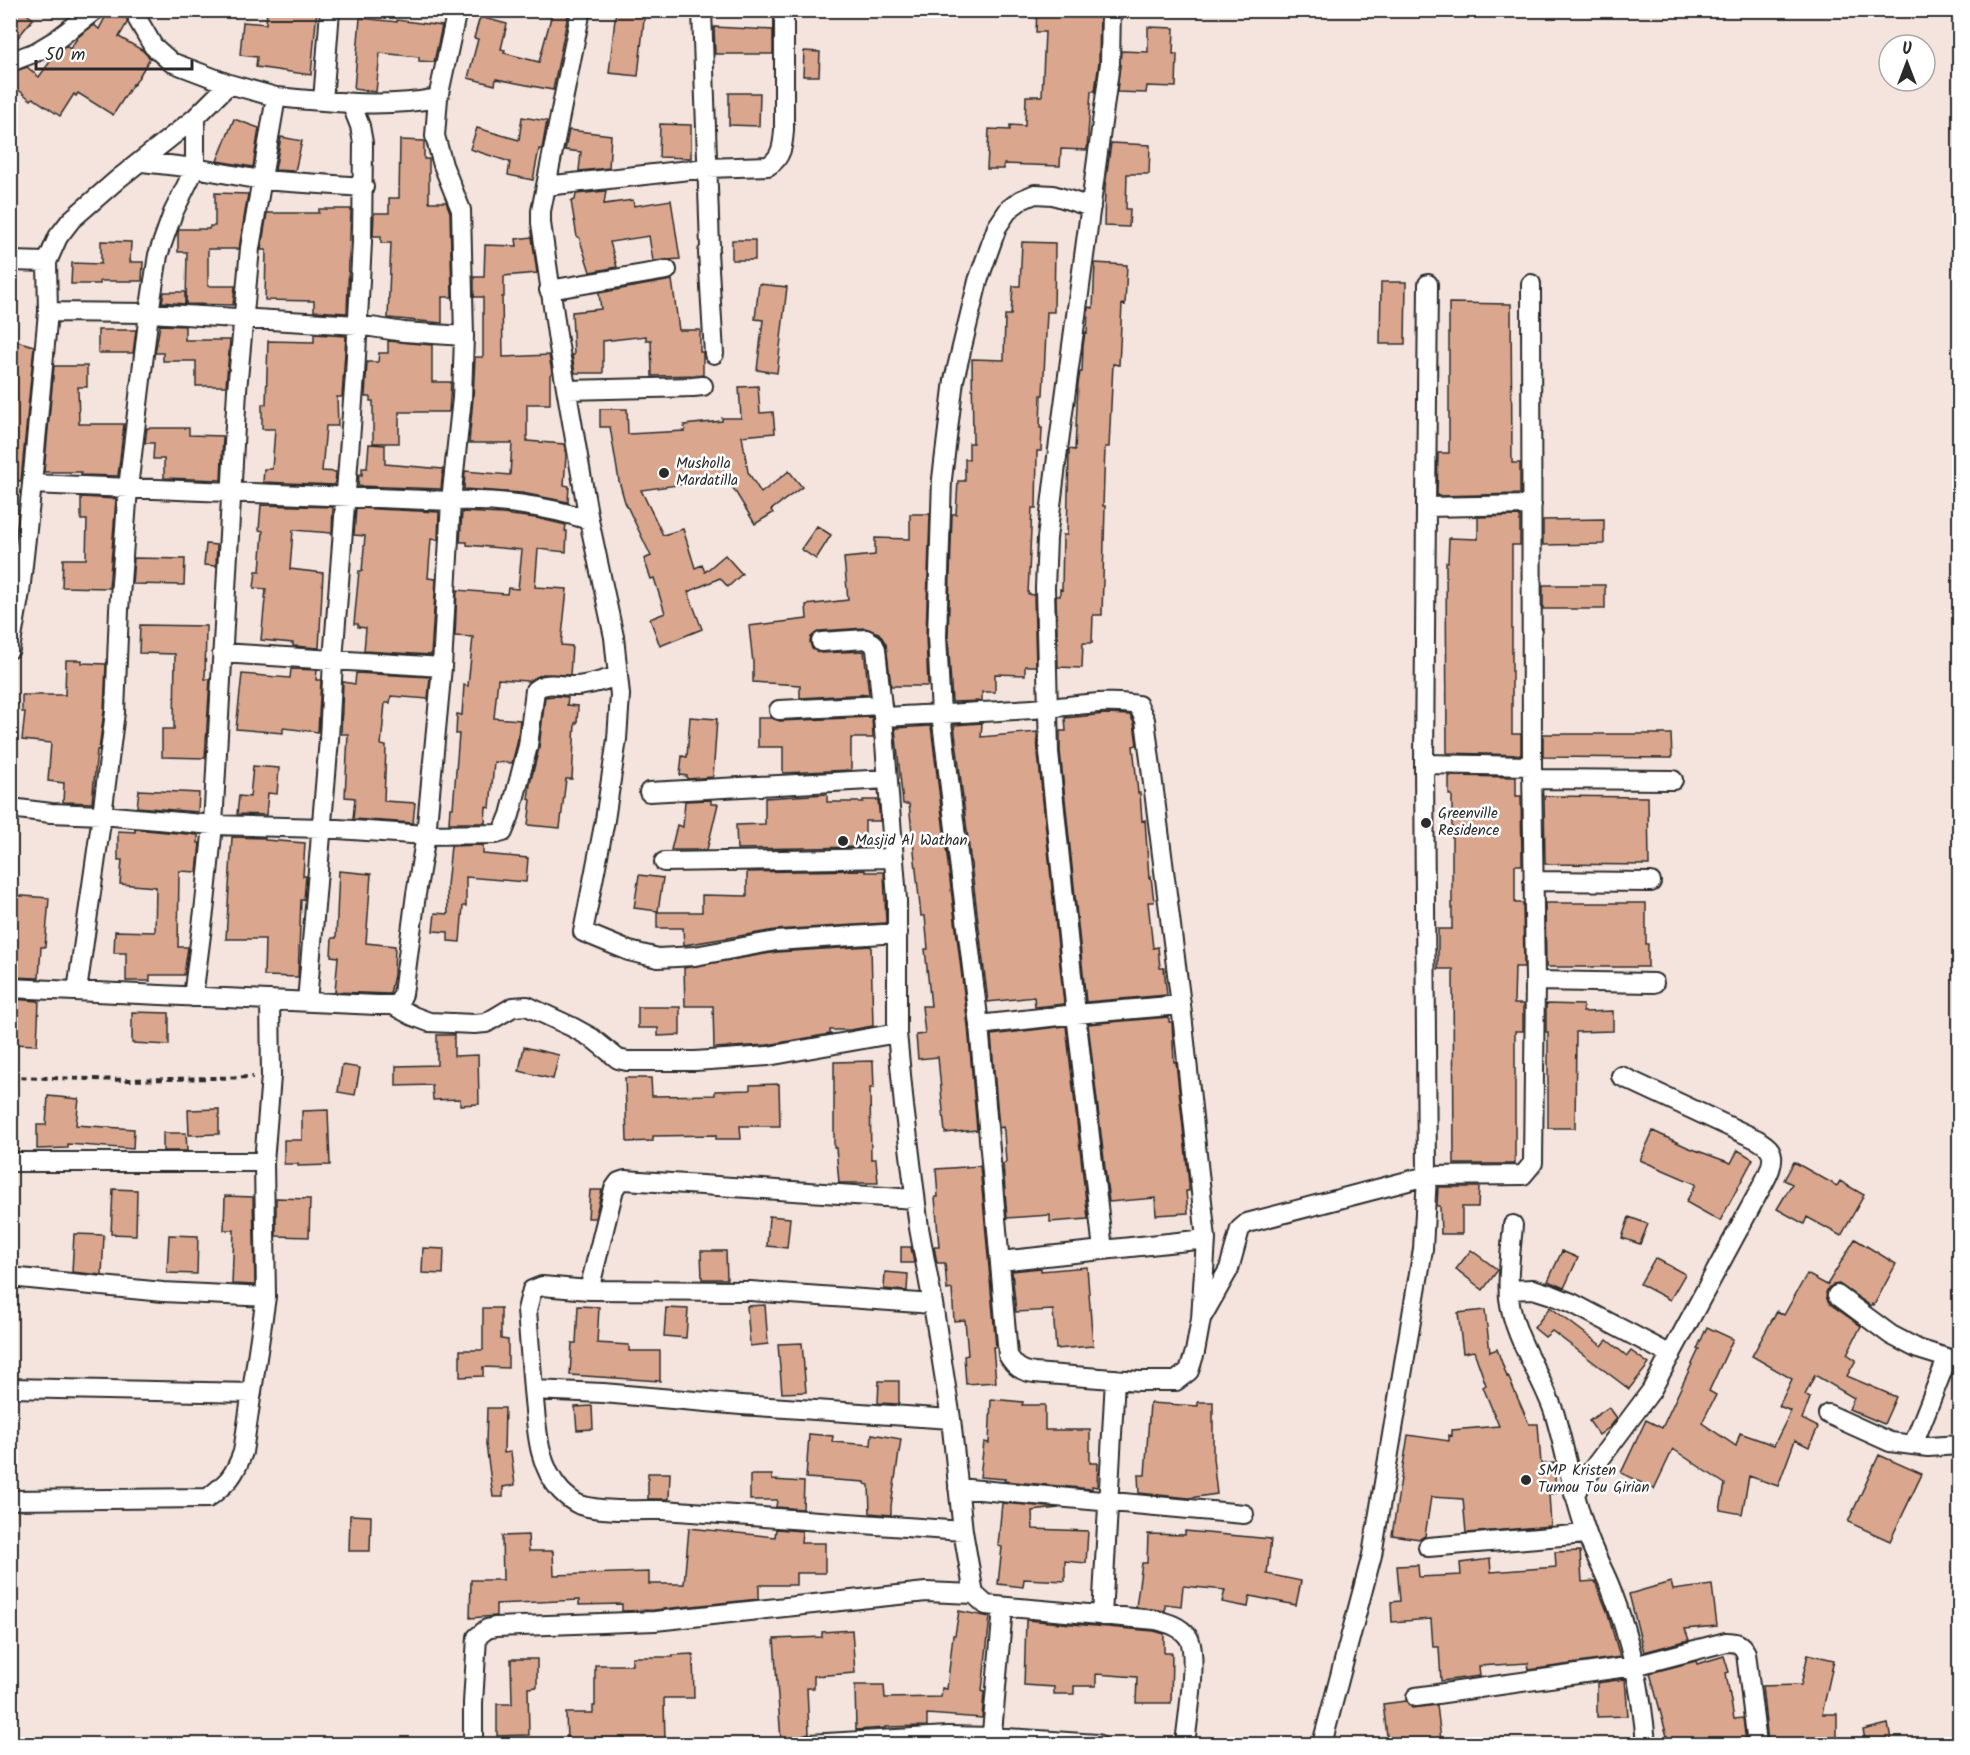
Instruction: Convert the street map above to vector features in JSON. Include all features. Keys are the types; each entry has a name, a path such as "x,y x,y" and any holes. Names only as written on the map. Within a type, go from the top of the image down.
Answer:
{"street":[{"path":"10,62 36,52 56,40 95,10"},
{"path":"138,10 138,20 153,46 171,62 229,84 276,97 351,103 409,103 438,98"},
{"path":"323,101 330,10"},
{"path":"10,988 393,1005 399,1002 403,994 426,835 442,667 451,501 461,410 464,336 461,210 437,148 435,121 457,10"},
{"path":"581,10 541,211 541,223 549,290 589,520 614,637 620,695 617,739 599,852 583,932 629,951 658,958 695,956 776,941 898,933"},
{"path":"702,10 714,354"},
{"path":"546,186 707,168 768,165 775,162 782,149 784,130 784,10"},
{"path":"1103,1250 1049,752 1045,588 1047,538 1110,63 1111,10"},
{"path":"10,649 15,592 32,484 48,312 47,262 58,237 71,220 118,179 195,118 229,84"},
{"path":"193,996 213,825 243,318 250,248 276,97"},
{"path":"307,1002 323,828 358,325 364,187 363,135 351,103"},
{"path":"77,991 115,712 119,610 128,488 149,314 158,255 173,213 195,168 195,118"},
{"path":"142,162 195,168 261,180 364,187"},
{"path":"779,710 941,714 1125,703 1138,705 1145,720 1181,1005 1206,1239 1201,1319 1192,1366 1183,1377 1176,1381 1034,1373 1022,1371 1015,1366 1008,1355 979,1025 941,714 937,636 942,479 954,380 978,281 997,227 1009,209 1021,200 1035,194 1053,195 1091,207"},
{"path":"10,261 47,262"},
{"path":"549,290 667,270"},
{"path":"1322,1744 1372,1555 1423,1249 1427,1176 1424,764 1428,284"},
{"path":"1201,1319 1229,1269 1240,1229 1247,1223 1427,1176 1523,1175 1533,1163 1535,981 1532,772 1531,284"},
{"path":"48,312 243,318 358,325 404,332 464,336"},
{"path":"567,390 703,386"},
{"path":"32,484 451,501 476,500 568,513 589,520"},
{"path":"1426,507 1532,506"},
{"path":"821,642 860,638 873,643 876,649 894,858 898,933 897,1033 915,1199 951,1419 963,1531 974,1594 986,1605 1003,1608 1156,1620 1172,1624 1182,1630 1190,1640 1193,1658 1185,1744"},
{"path":"222,653 442,667"},
{"path":"10,808 213,825 323,828 426,835 496,834 503,832 510,815 528,746 535,690 546,684 577,686 618,676"},
{"path":"1424,764 1673,780"},
{"path":"649,792 888,779"},
{"path":"664,862 894,858"},
{"path":"1533,880 1651,882"},
{"path":"1535,981 1654,983"},
{"path":"10,1500 208,1498 237,1471 243,1452 266,1297 264,1162 271,1076 270,1000"},
{"path":"393,1005 413,1017 429,1022 466,1024 486,1023 513,1007 527,1006 572,1027 592,1038 618,1059 627,1061 695,1061 768,1056 897,1033"},
{"path":"979,1025 1181,1005"},
{"path":"1574,1494 1651,1390 1767,1176 1772,1158 1770,1149 1758,1140 1621,1076"},
{"path":"10,1162 264,1162"},
{"path":"589,1290 614,1188 619,1182 625,1180 915,1199"},
{"path":"1513,1225 1509,1290 1512,1311 1553,1410 1586,1534 1611,1588 1634,1666 1644,1719 1646,1744"},
{"path":"1000,1262 1206,1239"},
{"path":"10,1277 163,1292 266,1297"},
{"path":"933,1304 750,1291 589,1290 542,1286 532,1290 527,1310 533,1390 542,1456 547,1470 552,1481 579,1504 614,1510 663,1510 963,1531"},
{"path":"1509,1290 1533,1289 1552,1294 1671,1355"},
{"path":"1837,1295 1891,1335 1918,1348 1953,1360 1913,1445"},
{"path":"1102,1616 1115,1379"},
{"path":"10,1388 252,1393"},
{"path":"533,1390 603,1393 752,1406 951,1419"},
{"path":"1828,1414 1890,1442 1928,1447 1959,1445"},
{"path":"958,1488 1244,1514"},
{"path":"1428,1547 1586,1534"},
{"path":"473,1744 477,1637 487,1629 655,1621 915,1593 974,1594"},
{"path":"992,1741 1003,1608"},
{"path":"1416,1697 1634,1666 1726,1642 1736,1642 1743,1647 1746,1653 1757,1744"},
{"path":"809,1744 948,1736 992,1741 1097,1744"}],"path":[{"path":"10,1077 129,1080 271,1076"}],"building":[{"path":"10,10 22,10 33,19 10,47"},
{"path":"109,10 127,10 127,23 119,37 142,50 150,58 113,115 78,93 76,96 74,94 60,116 33,98 31,100 10,83 10,73 27,67 39,77 57,52 67,46 70,49 78,37 94,25 99,29"},
{"path":"267,10 317,10 311,75 256,67 257,57 240,55 243,22 266,24"},
{"path":"553,10 569,10 553,90 496,79 495,85 468,78 478,39 474,38 480,17 507,24 501,49 505,50 504,53 539,62"},
{"path":"616,10 645,10 638,76 609,73"},
{"path":"1037,10 1100,10 1099,62 1095,91 1091,91 1087,150 1061,149 1060,166 1004,164 1004,169 987,169 989,129 1010,130 1010,125 1025,126 1026,96 1042,96 1045,32 1036,32"},
{"path":"360,18 442,26 434,62 419,61 419,57 380,53 376,92 354,89"},
{"path":"714,27 773,30 773,54 715,54"},
{"path":"1148,27 1174,28 1173,54 1177,54 1176,87 1147,86 1146,93 1117,92 1121,51 1148,52"},
{"path":"804,51 820,52 819,76 803,76"},
{"path":"729,93 760,93 759,126 729,125"},
{"path":"522,117 547,121 533,180 508,175 510,162 470,149 477,128 519,140"},
{"path":"234,119 259,128 253,167 217,161"},
{"path":"660,124 691,125 691,158 659,157"},
{"path":"569,130 611,135 609,168 579,171 581,152 565,150"},
{"path":"281,137 302,141 295,171 275,170"},
{"path":"400,140 424,141 424,159 429,159 429,202 446,202 450,212 452,297 442,297 442,323 388,318 391,243 381,243 381,236 373,236 374,213 389,213 389,198 399,198"},
{"path":"1111,143 1150,145 1149,174 1127,174 1126,209 1130,209 1129,227 1104,226 1105,187"},
{"path":"606,191 604,204 633,200 634,206 671,200 680,259 653,261 649,236 610,242 617,267 590,272 579,237 577,237 571,201 575,200 576,194"},
{"path":"215,193 248,194 239,249 208,249 208,286 235,286 233,305 186,304 187,252 178,252 179,229 209,229 210,226 215,226"},
{"path":"319,209 351,209 347,313 314,311 314,301 265,300 266,250 261,250 267,213 319,213"},
{"path":"532,237 537,273 504,276 503,357 549,355 552,373 550,375 550,404 527,404 527,441 564,444 566,455 564,485 569,486 568,502 522,493 464,489 465,471 510,475 512,443 469,443 475,357 483,357 483,297 474,297 474,277 484,277 485,245 517,246 516,239"},
{"path":"732,240 755,240 755,260 732,260"},
{"path":"101,241 131,242 130,262 143,262 142,281 71,284 72,263 101,264"},
{"path":"1022,242 1055,243 1054,312 1047,312 1043,395 1041,395 1041,451 1037,451 1036,508 1032,508 1028,594 1034,595 1036,666 1025,666 1025,675 995,674 995,692 982,692 982,701 952,702 948,636 952,514 956,514 958,481 965,481 965,459 969,459 969,443 973,443 972,359 1004,360 1005,315 1011,315 1013,286 1020,286"},
{"path":"1095,263 1127,265 1125,305 1122,304 1119,365 1113,364 1109,447 1105,447 1102,615 1093,615 1092,643 1083,643 1082,668 1058,667 1056,596 1060,596 1060,589 1062,590 1063,535 1067,535 1069,449 1075,450 1078,384 1080,372 1082,372 1088,307 1093,308"},
{"path":"672,280 679,330 700,330 703,375 652,376 651,340 646,340 646,336 603,341 603,373 575,373 572,355 574,355 572,312 601,309 599,293"},
{"path":"1381,282 1406,282 1405,344 1380,344"},
{"path":"759,284 787,287 777,373 757,370 763,320 755,319"},
{"path":"164,292 185,292 185,304 162,302"},
{"path":"1449,303 1511,304 1512,463 1520,463 1520,494 1437,496 1438,453 1449,453"},
{"path":"160,325 185,326 185,340 230,340 226,386 196,386 196,361 163,361 163,353 155,353"},
{"path":"98,330 136,330 133,353 98,353"},
{"path":"314,334 346,336 342,397 337,397 338,426 326,426 322,471 336,472 335,485 263,482 264,469 272,469 275,429 262,429 262,404 266,404 268,341 314,342"},
{"path":"10,339 34,346 21,481 10,479"},
{"path":"388,341 432,345 432,382 451,382 449,412 399,412 399,443 373,443 373,401 370,401 370,397 365,397 367,362 378,362 379,353 388,353"},
{"path":"54,366 87,366 87,387 78,387 79,424 124,424 118,476 81,475 81,472 44,472"},
{"path":"758,386 760,413 773,412 775,433 742,436 748,472 761,493 789,471 802,487 771,510 773,513 755,524 727,478 641,490 663,535 683,529 695,568 702,565 705,572 725,555 742,574 728,587 720,578 688,592 702,629 660,646 650,619 665,613 654,578 651,579 644,559 651,556 625,502 610,427 600,427 600,409 627,409 628,434 685,431 684,425 722,421 722,418 741,418 739,387"},
{"path":"147,428 189,428 189,435 223,436 221,480 164,478 164,459 153,459 154,443 145,443"},
{"path":"369,444 385,445 385,464 443,469 441,489 358,486 362,468 367,468"},
{"path":"81,497 116,499 109,588 62,587 63,559 86,559 87,520 81,520"},
{"path":"261,505 333,507 332,533 293,530 290,569 323,573 319,648 261,640 266,589 254,588 256,571 260,571 263,531 259,530"},
{"path":"356,508 439,512 438,540 431,539 428,578 436,579 431,655 364,651 366,628 354,624 365,536 354,535"},
{"path":"462,512 536,518 566,525 565,531 567,531 566,552 538,549 535,587 567,589 561,645 572,646 570,675 543,674 528,681 498,679 494,718 520,720 512,763 494,762 490,808 486,807 485,823 449,823 450,808 453,808 459,734 456,734 457,714 462,715 464,685 468,686 473,637 455,636 457,590 507,594 508,588 518,589 522,550 467,545 467,542 460,542"},
{"path":"910,514 930,514 926,636 928,686 891,686 886,644 879,633 865,628 820,631 811,637 810,642 812,649 821,653 864,651 869,694 800,698 800,685 753,682 749,626 807,619 806,605 848,600 844,558 875,555 875,538 910,539"},
{"path":"1520,516 1520,545 1512,545 1512,734 1521,734 1521,755 1447,753 1446,562 1448,562 1449,538 1478,539 1478,517"},
{"path":"1604,519 1604,544 1543,545 1543,520"},
{"path":"817,526 831,535 816,559 801,549"},
{"path":"206,544 217,545 216,566 204,565"},
{"path":"134,558 185,559 184,585 132,584"},
{"path":"1543,585 1605,585 1605,609 1543,609"},
{"path":"140,625 206,626 205,679 210,679 205,758 162,757 162,729 174,729 175,654 139,653"},
{"path":"66,660 106,664 104,711 99,750 97,750 92,803 63,802 64,783 48,781 51,743 22,740 25,712 22,712 22,695 65,695"},
{"path":"291,669 317,670 316,680 321,680 318,732 283,728 283,733 236,729 242,674 290,678"},
{"path":"356,673 430,677 428,699 391,696 390,703 385,703 381,745 386,746 384,801 415,803 413,823 353,819 355,798 345,797 348,734 341,734 343,682 355,684"},
{"path":"545,697 568,697 567,705 578,706 572,779 566,779 560,828 528,825 531,800 528,799 539,748"},
{"path":"1106,714 1130,715 1134,723 1137,745 1133,746 1138,793 1140,793 1142,821 1145,820 1149,878 1151,877 1154,902 1148,902 1153,948 1158,947 1160,968 1164,968 1167,995 1086,1002 1060,751 1060,731 1066,731 1065,718"},
{"path":"690,717 717,719 713,777 687,779 687,776 680,775 682,756 687,757"},
{"path":"872,717 873,738 851,738 851,770 783,773 783,747 758,747 758,718 772,718 780,721"},
{"path":"982,723 981,737 1037,732 1064,1004 1035,1007 1034,997 988,1002 954,725"},
{"path":"931,726 968,1026 977,1130 945,1133 938,1057 918,1059 916,1035 925,1034 922,1006 931,1006 925,949 928,949 925,916 921,916 909,804 903,804 895,728"},
{"path":"1543,734 1671,734 1672,758 1543,757"},
{"path":"253,766 279,768 277,794 268,793 266,815 237,814 239,796 250,797"},
{"path":"1449,776 1516,777 1516,796 1521,796 1522,865 1515,865 1515,903 1523,903 1524,967 1515,967 1514,1004 1523,1004 1523,1031 1515,1031 1515,1164 1454,1164 1453,969 1438,969 1438,929 1452,929 1452,795 1449,795"},
{"path":"139,790 199,793 198,812 137,807"},
{"path":"827,794 827,802 878,800 880,821 865,821 865,847 737,849 736,825 765,824 765,798"},
{"path":"1544,796 1648,797 1649,865 1545,864"},
{"path":"711,800 711,804 718,804 707,850 671,850 677,825 683,827 685,801"},
{"path":"135,829 198,835 198,843 200,843 197,872 179,871 178,947 188,947 184,975 150,975 150,981 126,981 126,953 114,953 115,931 155,932 156,887 120,884 122,860 118,860 118,831 135,832"},
{"path":"232,837 305,843 303,876 306,876 304,900 301,900 298,977 264,976 265,939 226,939"},
{"path":"483,845 483,854 528,858 526,882 466,877 466,906 463,906 460,942 448,941 448,932 433,931 435,913 448,914 447,886 451,846"},
{"path":"865,870 865,872 884,872 886,923 775,930 684,945 683,928 657,928 657,912 702,912 702,895 747,896 747,872"},
{"path":"339,871 371,874 366,943 395,946 394,975 390,994 335,992 338,957 331,956 332,938 336,938"},
{"path":"639,875 663,878 658,911 634,908"},
{"path":"10,895 49,898 45,947 41,947 39,978 10,977"},
{"path":"1545,903 1646,903 1648,967 1546,967"},
{"path":"871,946 873,1026 850,1030 830,1030 830,1034 767,1045 714,1048 713,1006 685,1006 684,968 777,952"},
{"path":"10,999 39,1001 37,1045 10,1044"},
{"path":"1546,1004 1583,1005 1583,1012 1613,1011 1613,1031 1576,1032 1575,1128 1548,1128"},
{"path":"638,1007 680,1007 680,1035 658,1036 658,1028 638,1028"},
{"path":"132,1012 169,1013 169,1045 132,1043"},
{"path":"1169,1017 1169,1022 1172,1022 1174,1062 1176,1062 1189,1184 1189,1191 1186,1191 1188,1213 1156,1215 1155,1198 1109,1202 1088,1024"},
{"path":"1066,1026 1088,1219 1050,1222 1050,1215 1007,1218 1003,1164 1006,1162 1004,1131 1003,1127 999,1128 991,1035"},
{"path":"437,1035 454,1035 454,1056 478,1055 479,1104 460,1105 460,1099 433,1100 432,1085 396,1086 396,1066 437,1065"},
{"path":"524,1047 559,1055 553,1079 519,1071"},
{"path":"873,1061 874,1088 870,1088 871,1159 876,1159 878,1183 839,1183 836,1148 834,1148 834,1062"},
{"path":"342,1065 360,1068 355,1095 338,1092"},
{"path":"625,1078 651,1078 652,1096 715,1095 715,1091 750,1090 750,1085 779,1084 780,1126 740,1126 741,1139 716,1139 716,1135 653,1136 653,1141 627,1142"},
{"path":"48,1096 79,1099 76,1125 134,1129 133,1149 68,1144 68,1148 37,1149 37,1125 46,1125"},
{"path":"219,1109 219,1134 189,1135 188,1110"},
{"path":"328,1110 330,1165 284,1164 284,1140 302,1140 302,1111"},
{"path":"1653,1131 1687,1147 1731,1163 1738,1150 1753,1159 1720,1221 1686,1202 1696,1184 1640,1160"},
{"path":"163,1133 186,1133 187,1151 163,1151"},
{"path":"1794,1162 1837,1186 1840,1181 1864,1195 1841,1236 1807,1217 1804,1224 1777,1209 1792,1184 1784,1180"},
{"path":"980,1166 996,1347 993,1347 996,1382 966,1384 964,1356 968,1355 965,1320 954,1321 952,1289 947,1290 945,1263 937,1263 934,1247 939,1247 935,1197 938,1197 936,1169"},
{"path":"1438,1187 1479,1187 1478,1207 1462,1207 1462,1234 1441,1234 1440,1206 1437,1206"},
{"path":"113,1189 137,1190 136,1235 111,1234"},
{"path":"590,1190 602,1190 595,1218 588,1218"},
{"path":"225,1196 253,1197 255,1285 232,1284 234,1230 224,1230"},
{"path":"276,1198 310,1199 309,1237 276,1236"},
{"path":"769,1216 790,1218 787,1248 767,1246"},
{"path":"1629,1217 1648,1224 1640,1244 1622,1238"},
{"path":"74,1234 104,1235 102,1275 72,1272"},
{"path":"169,1235 198,1236 197,1274 167,1273"},
{"path":"1855,1239 1896,1264 1874,1305 1871,1306 1839,1284 1828,1288 1826,1293 1830,1304 1861,1326 1847,1354 1856,1360 1847,1376 1896,1397 1884,1424 1849,1409 1854,1398 1815,1375 1805,1395 1810,1398 1802,1419 1818,1427 1809,1447 1795,1440 1778,1486 1749,1476 1742,1514 1720,1510 1725,1484 1673,1449 1654,1489 1621,1473 1646,1420 1662,1428 1707,1327 1733,1339 1709,1391 1716,1395 1702,1423 1736,1446 1740,1433 1774,1445 1791,1411 1779,1406 1792,1379 1752,1356 1777,1311 1784,1315 1807,1274 1827,1285"},
{"path":"901,1247 911,1247 914,1263 901,1263"},
{"path":"423,1248 444,1249 443,1274 422,1273"},
{"path":"1471,1250 1498,1270 1483,1290 1456,1269"},
{"path":"701,1251 726,1251 727,1279 702,1279"},
{"path":"1562,1251 1578,1258 1564,1288 1548,1281"},
{"path":"1655,1258 1685,1274 1670,1300 1640,1284"},
{"path":"1087,1267 1093,1346 1056,1349 1053,1310 1016,1312 1012,1271"},
{"path":"885,1272 908,1274 907,1291 884,1289"},
{"path":"765,1305 768,1344 750,1346 747,1306"},
{"path":"578,1306 599,1307 597,1343 629,1345 629,1351 660,1351 660,1381 570,1375 572,1343 576,1343"},
{"path":"1550,1307 1602,1346 1607,1340 1627,1356 1631,1351 1649,1364 1629,1389 1552,1331 1545,1337 1534,1328"},
{"path":"483,1308 501,1308 501,1339 508,1340 508,1368 483,1367 483,1376 460,1377 460,1350 483,1350"},
{"path":"666,1308 688,1309 686,1338 664,1336"},
{"path":"1485,1310 1490,1352 1497,1349 1529,1424 1538,1424 1541,1464 1554,1463 1556,1493 1549,1494 1551,1526 1466,1533 1463,1499 1431,1497 1425,1536 1420,1539 1392,1535 1408,1435 1449,1441 1452,1430 1499,1426 1483,1387 1486,1385 1474,1351 1463,1353 1458,1313"},
{"path":"802,1343 806,1392 782,1393 778,1344"},
{"path":"879,1381 899,1381 899,1404 878,1403"},
{"path":"991,1399 1023,1402 1022,1405 1045,1405 1045,1430 1090,1430 1090,1463 1098,1463 1097,1487 1092,1486 1092,1489 980,1477 984,1442 989,1443"},
{"path":"1198,1402 1213,1402 1213,1458 1217,1494 1189,1498 1139,1493 1138,1475 1145,1475 1150,1403 1198,1406"},
{"path":"592,1406 593,1429 577,1430 575,1407"},
{"path":"1609,1407 1617,1418 1599,1435 1589,1421"},
{"path":"487,1408 505,1408 504,1453 511,1452 515,1485 503,1487 503,1497 493,1497 486,1444"},
{"path":"809,1434 833,1436 832,1442 871,1445 872,1434 901,1439 891,1515 870,1513 869,1485 865,1482 806,1478"},
{"path":"1879,1455 1922,1474 1890,1541 1848,1522"},
{"path":"648,1473 670,1473 669,1499 648,1499"},
{"path":"750,1475 772,1475 772,1480 804,1482 803,1509 776,1507 777,1500 750,1500"},
{"path":"1002,1503 1059,1508 1032,1511 1033,1529 1088,1531 1086,1563 1065,1561 1065,1581 1024,1579 1023,1587 998,1584 1002,1547 998,1546"},
{"path":"350,1515 371,1516 370,1551 349,1551"},
{"path":"689,1528 775,1537 776,1529 802,1531 801,1543 825,1543 825,1573 796,1573 796,1585 759,1585 759,1599 622,1611 622,1604 579,1605 579,1600 496,1604 496,1616 470,1618 471,1580 503,1580 502,1536 528,1535 529,1551 553,1551 554,1575 649,1572 649,1584 684,1584"},
{"path":"1185,1531 1271,1539 1267,1574 1301,1581 1296,1605 1250,1596 1248,1607 1222,1602 1225,1590 1183,1586 1181,1606 1165,1604 1165,1611 1136,1607 1142,1563 1147,1563 1148,1534 1185,1535"},
{"path":"1580,1551 1582,1582 1595,1581 1607,1611 1620,1657 1529,1670 1528,1663 1479,1666 1480,1676 1441,1681 1439,1647 1433,1647 1431,1619 1392,1622 1391,1602 1400,1601 1397,1566 1418,1565 1419,1577 1461,1575 1460,1563 1490,1559 1491,1572 1556,1567 1555,1552"},
{"path":"1671,1582 1673,1590 1712,1585 1717,1626 1685,1629 1689,1640 1644,1652 1629,1594"},
{"path":"959,1611 990,1617 982,1691 984,1692 982,1718 927,1714 927,1726 856,1730 855,1685 884,1685 885,1698 941,1697 942,1688 947,1689 953,1635 955,1635"},
{"path":"1026,1620 1154,1631 1164,1634 1164,1653 1172,1653 1171,1703 1136,1703 1137,1677 1096,1674 1096,1686 1074,1686 1074,1694 1054,1694 1054,1687 1024,1685"},
{"path":"852,1630 855,1673 814,1676 814,1688 807,1688 809,1733 802,1735 799,1741 781,1741 774,1639 822,1637 822,1632"},
{"path":"693,1654 694,1698 664,1698 665,1744 594,1744 594,1739 567,1739 566,1713 593,1713 595,1665 632,1665 632,1657 673,1657 673,1655"},
{"path":"1808,1654 1834,1660 1822,1714 1837,1714 1837,1739 1768,1742 1762,1686 1801,1685"},
{"path":"1724,1656 1729,1672 1726,1673 1734,1719 1743,1718 1746,1743 1669,1744 1650,1673"},
{"path":"511,1659 537,1659 537,1687 528,1688 529,1735 497,1736 497,1704 512,1704"},
{"path":"1625,1679 1628,1716 1597,1717 1597,1683"},
{"path":"1406,1701 1412,1708 1437,1705 1441,1740 1388,1744 1383,1704"},
{"path":"1888,1724 1892,1744 1866,1744 1863,1730"}],"place":[{"name":"Musholla Mardatilla","path":"664,473"},
{"name":"Greenville Residence","path":"1426,823"},
{"name":"Masjid Al Wathan","path":"843,841"},
{"name":"SMP Kristen Tumou Tou Girian","path":"1526,1480"}]}
